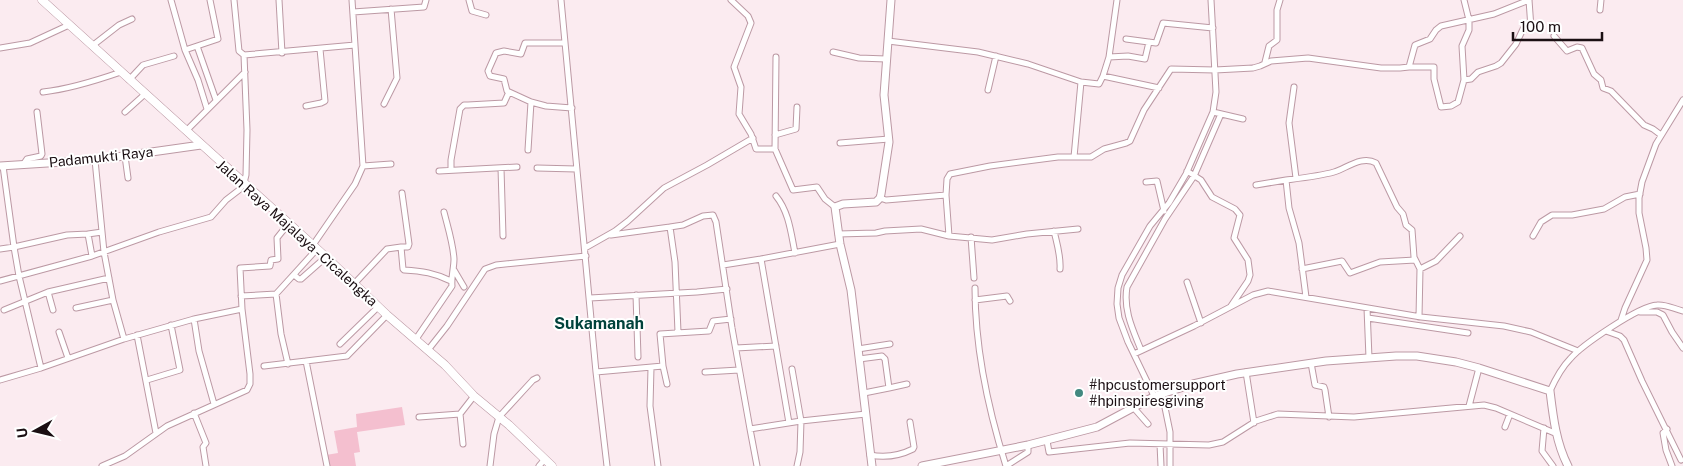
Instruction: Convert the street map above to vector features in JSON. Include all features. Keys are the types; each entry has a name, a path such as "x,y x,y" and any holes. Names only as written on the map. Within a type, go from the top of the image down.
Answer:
{"main road":[{"path":"871,461 851,290 838,234 835,207 843,204 876,202 880,198 889,152 884,95 891,0"},
{"name":"Jalan Raya Majalaya - Cicalengka","path":"45,1 129,80 326,256 378,307 416,339 452,372 474,396 509,425 552,466"},
{"name":"Padamukti Raya","path":"2,166 95,160 201,145"},
{"path":"922,466 1047,441 1097,427 1158,395 1193,384 1246,372 1311,363 1417,356 1432,362 1456,362 1479,368 1550,391 1561,451 1568,466"}],"street":[{"path":"171,0 185,50 198,80 207,109"},
{"path":"185,50 218,39 210,0"},
{"path":"0,281 92,256 211,216 244,183 246,175 247,130 245,72 244,55 240,50 234,0"},
{"path":"279,0 282,52"},
{"path":"241,296 276,294 294,275 315,247 355,184 363,166 352,0"},
{"path":"353,12 424,6 426,0"},
{"path":"470,0 472,11 486,16"},
{"path":"561,0 596,372 607,466"},
{"path":"731,0 751,21 734,67 741,87 739,114 753,138 757,150 775,149"},
{"path":"888,41 952,48 996,56 1028,64 1081,82 1099,84 1109,57 1117,0"},
{"path":"1170,466 1169,421 1137,354 1124,334 1118,288 1122,275 1191,173 1217,113 1211,0"},
{"path":"1265,62 1269,46 1277,40 1276,10 1280,0"},
{"path":"949,236 946,195 947,178 950,174 990,166 1058,157 1090,158 1104,149 1128,142 1134,134 1144,110 1171,70 1215,70 1257,67 1265,62 1308,58 1381,68 1434,67 1434,79 1442,107 1451,106 1458,102 1464,80 1462,46 1468,35 1469,20 1464,0"},
{"path":"1410,66 1414,47 1417,43 1430,39 1441,26 1494,14 1529,0 1531,28 1523,29 1516,44 1502,63 1478,72 1471,79 1464,80"},
{"path":"1600,10 1601,0"},
{"path":"384,104 396,78 391,9"},
{"path":"92,46 119,25 132,19"},
{"path":"1126,39 1157,43 1163,23 1213,28"},
{"path":"0,48 30,43 69,25"},
{"path":"1554,36 1567,51 1577,47 1582,48 1594,74 1601,80 1603,88 1611,90 1644,125 1653,128 1662,135"},
{"path":"1109,57 1128,56 1145,59 1150,42"},
{"path":"565,43 525,43 521,54 496,53 488,69 488,74 502,78 506,90 531,102 546,106 572,108"},
{"path":"244,55 355,45"},
{"path":"197,46 216,100"},
{"path":"306,106 325,101 320,49"},
{"path":"832,52 859,58 886,59"},
{"path":"129,80 143,65 174,56"},
{"path":"988,90 996,56"},
{"path":"776,57 775,149 793,190 817,187 825,199 835,207"},
{"path":"43,92 62,90 121,72"},
{"path":"186,131 245,72"},
{"path":"1103,76 1159,88"},
{"path":"1074,157 1081,82"},
{"path":"1294,87 1289,123 1296,178"},
{"path":"450,170 460,109 468,104 488,105 504,103 509,92"},
{"path":"125,112 145,94"},
{"path":"1620,320 1647,260 1639,213 1640,194 1652,151 1683,101"},
{"path":"528,150 531,102"},
{"path":"775,135 796,129 797,107"},
{"path":"23,165 27,159 41,156 42,154 37,112"},
{"path":"1217,113 1243,119"},
{"path":"1137,354 1129,320 1122,308 1126,292 1164,210 1191,173 1217,113"},
{"path":"585,248 609,235 628,221 664,188 753,138"},
{"path":"840,143 889,139"},
{"path":"125,156 128,178"},
{"path":"95,160 104,252 113,300 124,338"},
{"path":"1256,185 1334,172 1356,162 1374,161 1397,207 1403,214 1406,225 1412,230 1415,260 1420,269 1420,326"},
{"path":"363,166 390,164"},
{"path":"2,166 18,276 41,368"},
{"path":"439,171 517,167"},
{"path":"500,168 503,236"},
{"path":"537,168 576,169"},
{"path":"1191,173 1202,182 1212,197 1236,209 1240,215 1234,238 1248,260 1250,277 1231,307"},
{"path":"1146,182 1157,180 1164,210"},
{"path":"1286,180 1289,208 1299,242 1306,297"},
{"path":"354,284 387,249 407,247 409,244 402,193"},
{"path":"1532,236 1541,222 1552,215 1572,215 1604,209 1625,197 1640,194"},
{"path":"880,198 886,200 946,195"},
{"path":"776,196 781,202 788,220 795,252"},
{"path":"444,212 453,248 456,272 462,286"},
{"path":"609,235 683,225 704,216 714,216 757,466"},
{"path":"102,466 125,456 167,426 249,388 250,374 242,310 240,268 270,266 271,260 278,259 276,238 289,224"},
{"path":"670,227 675,262 678,332"},
{"path":"838,234 921,229 949,236 992,240 1078,229"},
{"path":"1054,231 1060,258 1060,269"},
{"path":"0,249 66,235 102,232"},
{"path":"88,234 92,256"},
{"path":"1420,269 1436,261 1460,236"},
{"path":"971,237 974,278"},
{"path":"723,265 762,260 840,244"},
{"path":"401,247 403,270 425,271 436,274 470,291"},
{"path":"294,275 301,279 326,256"},
{"path":"428,350 447,326 482,271 490,266 586,256"},
{"path":"762,260 788,423"},
{"path":"1302,269 1342,260 1350,273 1382,262 1415,260"},
{"path":"416,339 451,289 456,272"},
{"path":"4,310 48,292 109,278"},
{"path":"1186,282 1201,323"},
{"path":"974,288 981,362 1006,466 1028,452 1028,445"},
{"path":"590,298 675,294 727,289"},
{"path":"1137,354 1264,291 1420,318 1504,326 1531,332 1578,351"},
{"path":"48,292 53,310"},
{"path":"276,294 281,334 288,364"},
{"path":"636,295 638,357"},
{"path":"975,300 1007,296 1010,301"},
{"path":"76,308 113,300"},
{"path":"1550,391 1571,357 1620,320 1658,305 1665,305 1683,311"},
{"path":"340,344 378,307"},
{"path":"1367,309 1369,358"},
{"path":"0,380 41,368 124,338 194,319 242,310"},
{"path":"1637,312 1657,312 1663,315 1683,348"},
{"path":"264,366 347,356 387,315"},
{"path":"1368,317 1468,333"},
{"path":"194,319 199,351 214,404"},
{"path":"667,384 660,334 709,331 713,321 731,319"},
{"path":"1453,330 1455,321"},
{"path":"147,380 179,371 180,369 171,325"},
{"path":"1606,331 1620,336 1624,340 1642,381 1667,429 1681,461 1672,466 1664,445 1664,433 1667,429"},
{"path":"59,332 68,358"},
{"path":"137,335 156,433"},
{"path":"858,349 890,344"},
{"path":"736,348 776,346"},
{"path":"859,359 882,356 885,358 889,388"},
{"path":"306,361 327,466"},
{"path":"1311,363 1315,385 1325,390 1330,417"},
{"path":"596,372 663,366"},
{"path":"651,368 650,406 658,466"},
{"path":"1469,405 1479,368"},
{"path":"792,369 801,421 798,466"},
{"path":"705,372 740,370"},
{"path":"1246,372 1254,423"},
{"path":"490,466 494,434 501,418 533,380 537,378"},
{"path":"864,393 907,384"},
{"path":"463,444 460,414 474,396"},
{"path":"1047,441 1048,452 1130,443 1209,445 1223,442 1254,423 1278,414 1354,417 1469,405 1484,405 1496,408 1557,434"},
{"path":"1134,407 1148,424"},
{"path":"194,413 206,444 203,447 206,466"},
{"path":"418,417 460,414"},
{"path":"750,428 866,414"},
{"path":"1505,428 1510,414"},
{"path":"871,461 913,450 910,422"},
{"path":"1544,428 1542,450 1553,466"},
{"path":"1161,444 1161,466"},
{"path":"539,466 545,459"}],"shaded area":[{"path":"402,407 405,425 357,432 360,452 354,453 356,466 327,466 326,455 338,453 334,431 357,427 356,414"}],"place":[{"name":"#hpcustomersupport #hpinspiresgiving","path":"1079,393"}],"district":[{"name":"Sukamanah","path":"599,323"}]}
